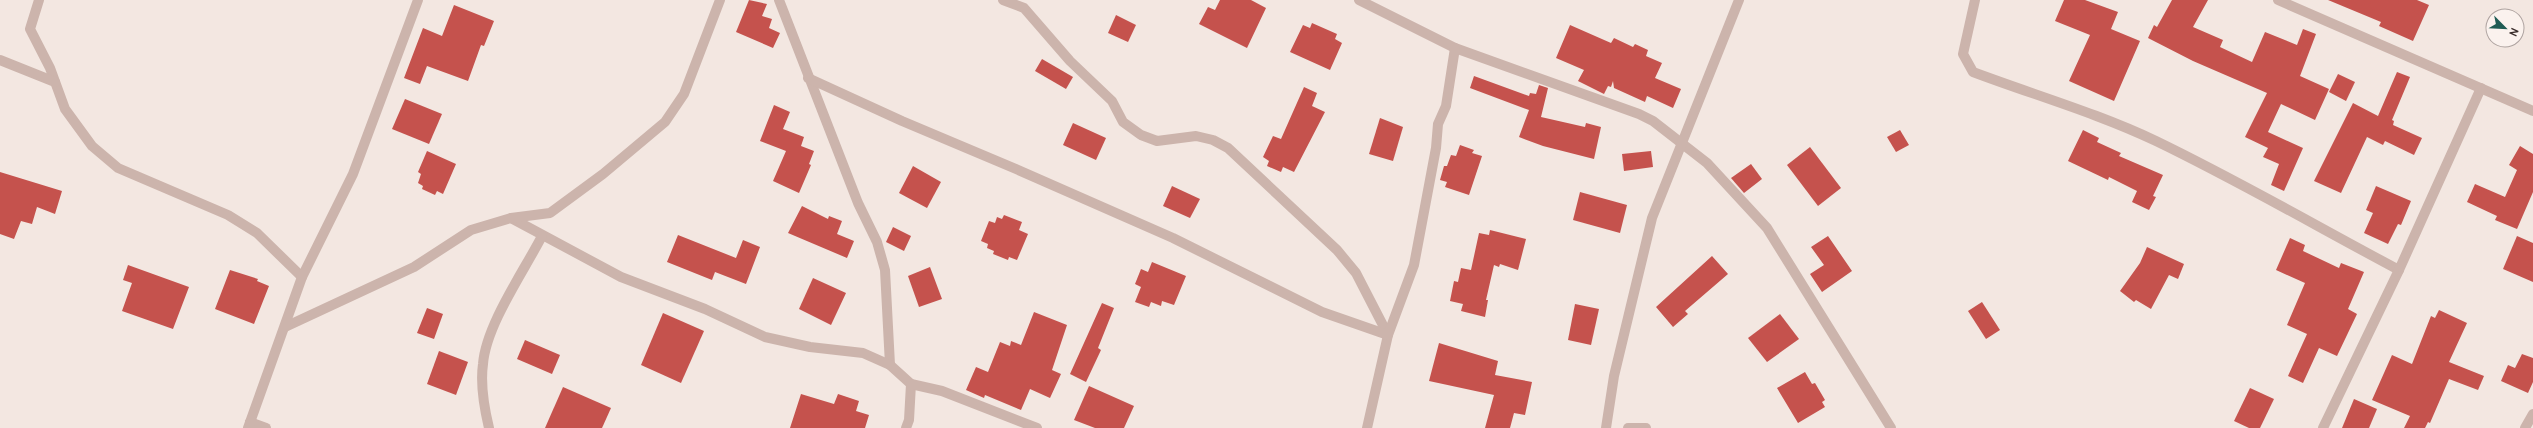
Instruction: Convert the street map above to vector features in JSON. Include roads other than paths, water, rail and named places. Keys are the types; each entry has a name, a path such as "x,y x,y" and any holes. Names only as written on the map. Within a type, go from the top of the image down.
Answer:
{"street":[{"path":"39,0 30,28 55,82 65,109 92,146 118,168 228,215 257,233 302,278"},
{"path":"266,428 249,425 302,278 353,174 418,0"},
{"path":"285,327 414,267 471,230 511,218 550,213 603,174 665,122 684,94 720,0"},
{"path":"778,0 858,203 877,242 885,270 890,365"},
{"path":"1003,0 1024,8 1070,61 1112,101 1123,122 1141,135 1157,141 1196,136 1213,140 1228,148 1337,250 1356,273 1388,335"},
{"path":"1359,0 1455,48 1639,114 1682,143 1707,163 1767,228 1891,428"},
{"path":"1606,428 1614,376 1652,218 1739,0"},
{"path":"1975,0 1963,54 1973,72 2109,120 2156,141 2336,234 2399,270"},
{"path":"2278,0 2533,111"},
{"path":"1367,428 1388,335 1414,266 1436,148 1438,124 1446,106 1455,48"},
{"path":"0,60 55,82"},
{"path":"808,78 902,121 1016,168 1173,238 1322,312 1388,335"},
{"path":"2323,428 2399,270 2481,88"},
{"path":"511,218 542,236 621,277 705,309 765,337 810,346 863,353 890,365 911,384 942,391 1020,424 1036,428"},
{"path":"488,428 484,405 483,364 491,332 542,236"},
{"path":"906,428 909,420 911,384"},
{"path":"2525,428 2533,414"},
{"path":"1628,428 1646,428"}]}
